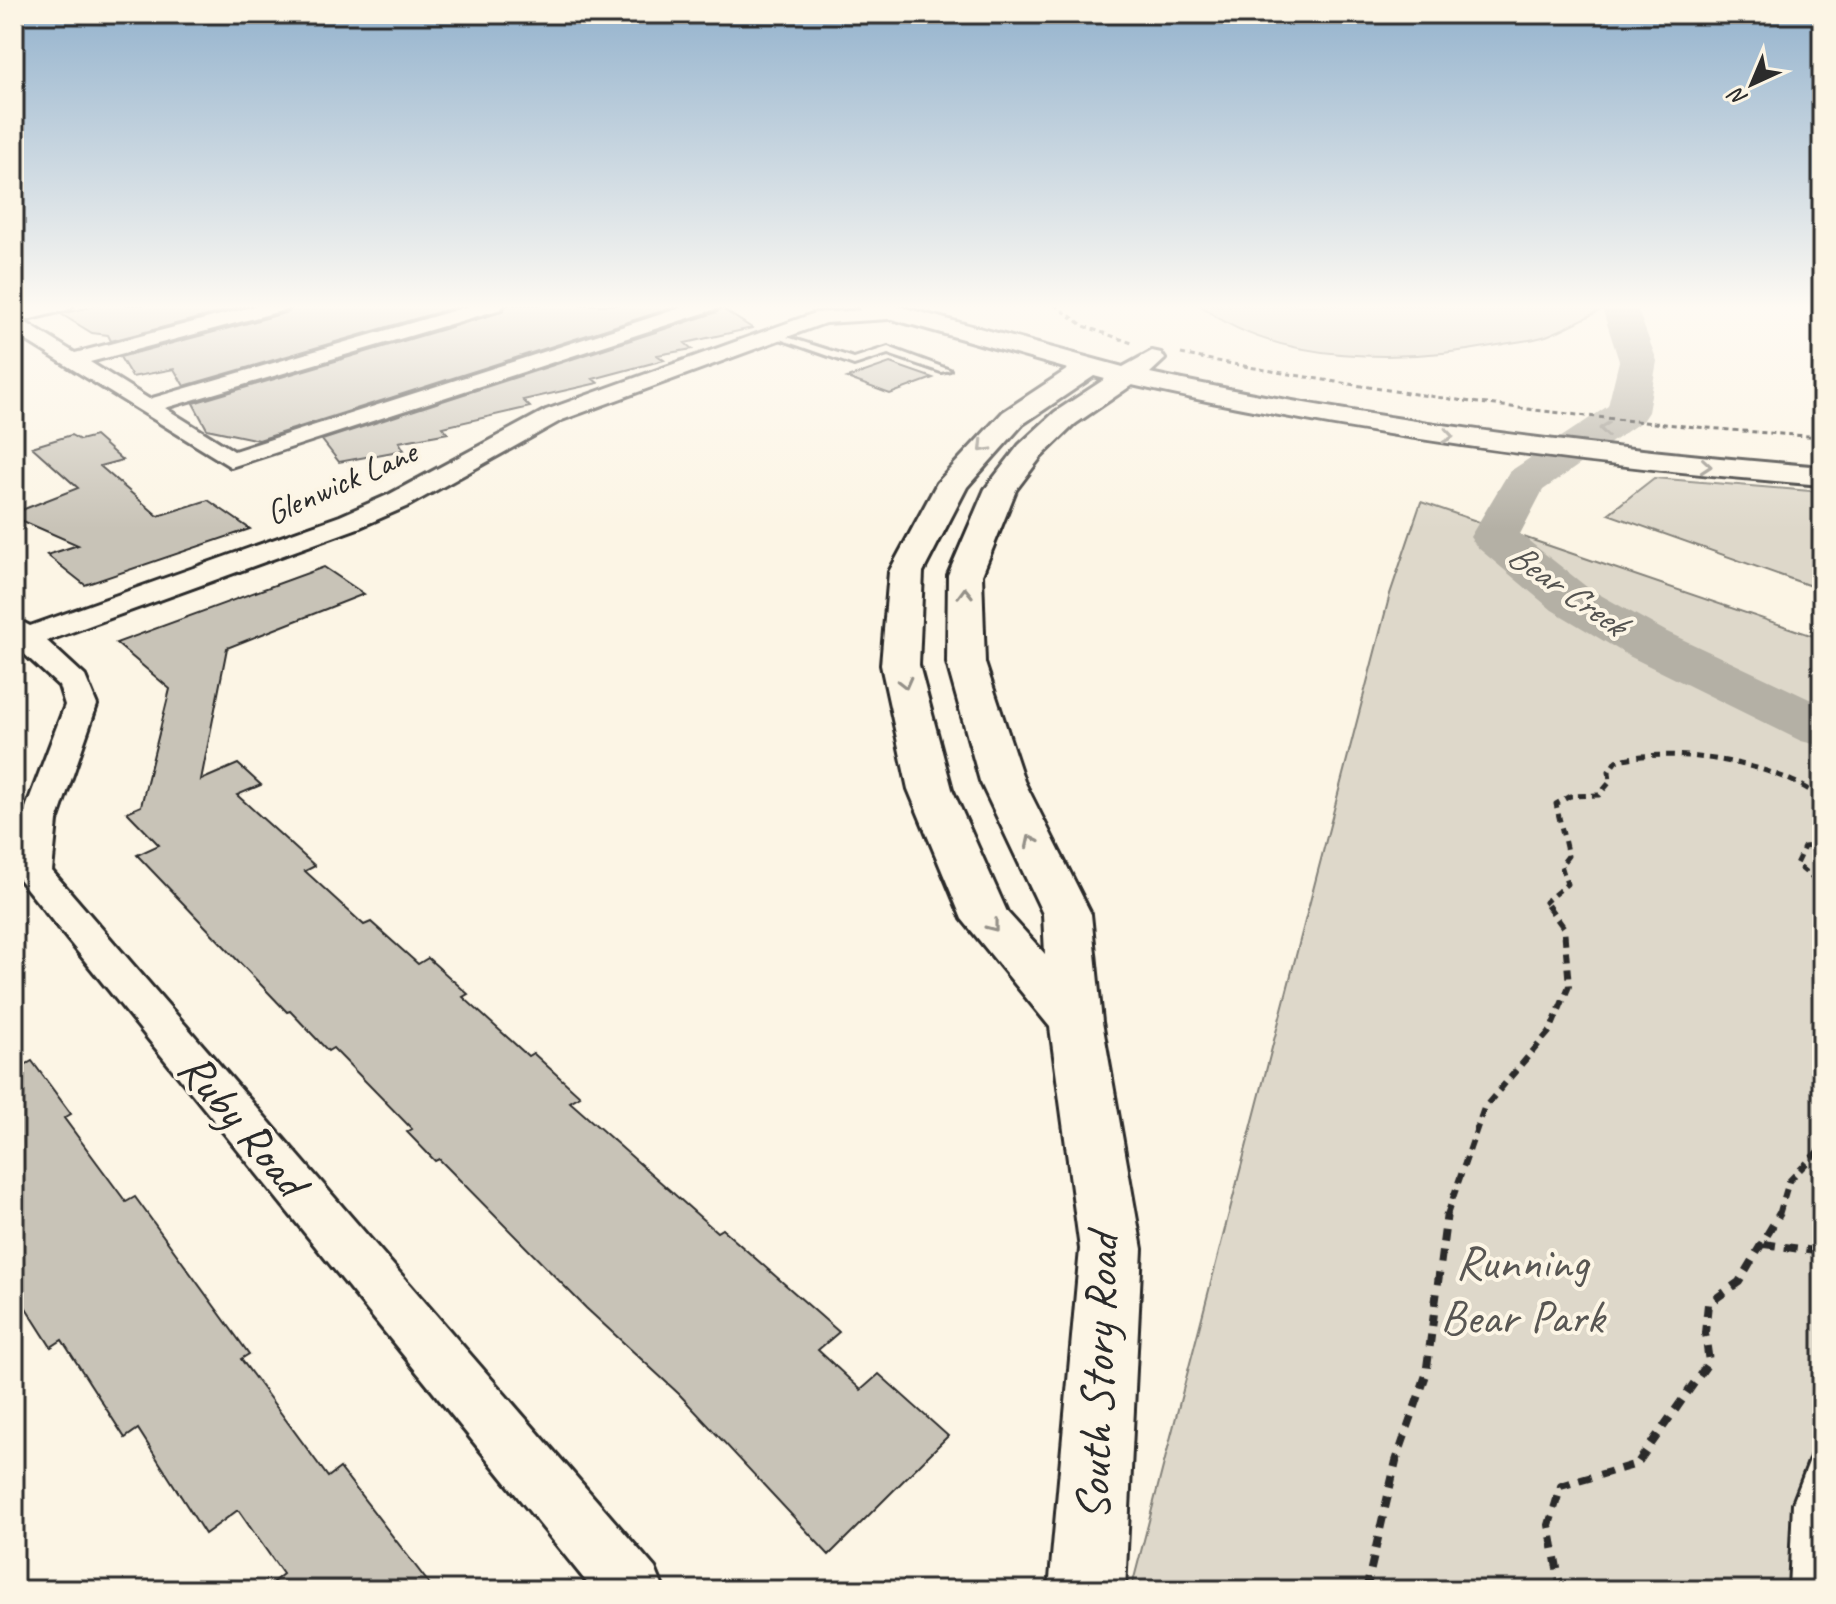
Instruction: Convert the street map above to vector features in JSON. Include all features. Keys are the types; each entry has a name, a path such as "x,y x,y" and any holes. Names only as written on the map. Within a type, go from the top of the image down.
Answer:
{"main road":[{"path":"1048,380 1048,413 1118,397 1171,393 1385,407 1692,437"},
{"name":"South Story Road","path":"1076,1022 986,919 930,789 900,665 906,572 953,483 981,449 1048,413 1099,380"},
{"path":"1182,380 1219,396"},
{"path":"1245,380 1385,407 1571,452 1822,476"},
{"name":"South Story Road","path":"1048,413 1030,451 1001,489 965,575 966,663 1002,781 1067,914 1076,1022 1111,1249 1087,1590"}],"street":[{"path":"101,380 231,460 478,380"},
{"path":"145,407 238,380"},
{"name":"Glenwick Lane","path":"18,636 349,522 399,500 554,415 650,380"},
{"name":"Ruby Road","path":"18,636 74,683 81,705 39,821 33,873 633,1590"}],"lane":[{"path":"1804,1590 1808,1503 1822,1464"}],"path":[{"path":"1245,380 1385,407 1822,437"},
{"path":"1366,1590 1396,1461 1426,1375 1448,1207 1484,1108 1550,1031 1569,986 1564,928 1545,902 1567,884 1561,865 1568,856 1556,804 1570,796 1599,795 1610,782 1609,771 1616,762 1637,756 1714,761 1764,771 1798,781 1822,799"},
{"path":"1822,845 1804,847 1796,864 1822,886"},
{"path":"1561,1590 1548,1537 1550,1505 1561,1486 1637,1464 1709,1362 1705,1333 1708,1304 1731,1290 1763,1244 1789,1197 1789,1181 1822,1147"},
{"path":"1763,1244 1822,1252"}],"green space":[{"path":"1654,478 1822,492 1822,590 1608,514"},
{"name":"Running Bear Park","path":"1421,502 1822,639 1822,1590 1131,1590 1390,594"}],"building":[{"path":"180,380 205,380 184,386"},
{"path":"272,380 447,380 259,440 207,429 193,403"},
{"path":"508,380 594,380 598,383 523,400 530,407 443,427 448,433 399,442 404,450 339,462 322,440"},
{"path":"852,380 928,380 890,394"},
{"path":"71,435 80,440 95,436 122,460 100,466 158,516 208,500 250,529 85,585 47,555 78,545 14,517 14,513 78,488 32,447"},
{"path":"324,567 364,594 227,648 201,780 238,764 261,785 237,795 315,866 305,871 364,925 371,922 418,964 428,958 468,994 463,997 528,1056 533,1053 580,1096 570,1102 717,1232 722,1229 839,1332 818,1350 861,1390 879,1374 948,1436 829,1555 679,1394 586,1308 439,1159 435,1161 407,1132 412,1129 333,1048 328,1051 290,1011 287,1012 137,855 159,845 127,812 141,806 170,689 116,643"},
{"path":"32,1061 71,1114 64,1118 126,1202 135,1197 249,1354 241,1359 328,1477 340,1468 434,1590 263,1590 283,1574 238,1510 205,1534 138,1429 125,1438 62,1340 51,1347 14,1289 14,1071"}],"waterway":[{"name":"Bear Creek","path":"1634,380 1627,412 1525,482 1494,537 1570,599 1648,644 1822,728"}]}
